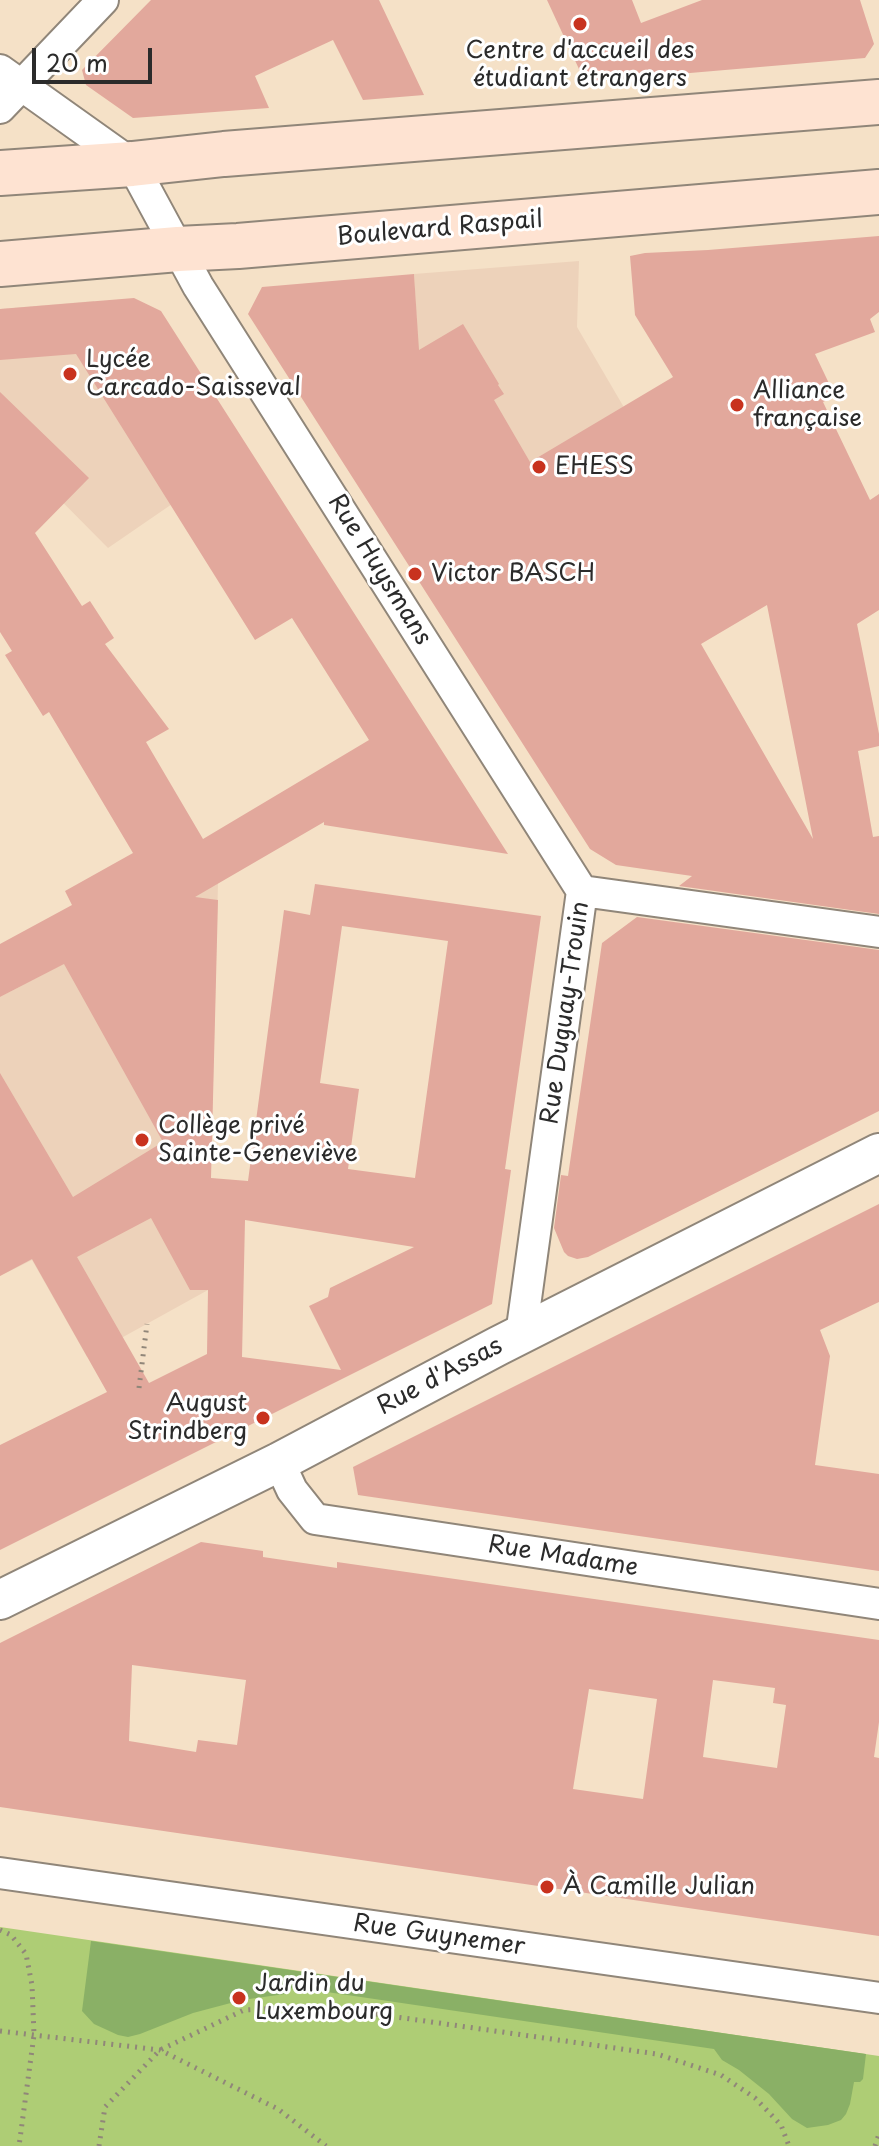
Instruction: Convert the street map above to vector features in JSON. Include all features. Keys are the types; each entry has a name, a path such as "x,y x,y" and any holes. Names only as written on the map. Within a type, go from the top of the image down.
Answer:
{"main road":[{"path":"0,173 879,102"},
{"name":"Boulevard Raspail","path":"0,264 879,192"}],"street":[{"path":"0,108 11,78 103,0"},
{"path":"11,78 132,164"},
{"name":"Rue Huysmans","path":"132,164 198,286 582,891"},
{"name":"Rue Duguay-Trouin","path":"521,1335 582,891 879,932"},
{"name":"Rue d'Assas","path":"0,1600 279,1462 879,1153"},
{"name":"Rue Madame","path":"279,1462 292,1490 315,1519 879,1604"},
{"name":"Rue Guynemer","path":"0,1873 879,1998"}],"path":[{"path":"139,1388 147,1324"},
{"path":"0,1930 11,1935 26,1954 32,1985 34,2035 19,2146"},
{"path":"99,2146 105,2107 160,2050 244,2010 319,2006 657,2054 721,2075 755,2098 781,2125 789,2146"},
{"path":"0,2031 160,2050 278,2109 326,2146"},
{"path":"875,2146 879,2134"}],"shaded area":[{"name":"EHESS","path":"579,261 577,327 636,428 681,610 419,364 414,274"},
{"name":"Lycée Carcado-Saisseval","path":"94,301 207,480 108,548 0,439 0,309"},
{"path":"218,883 208,1290 87,1357 32,1260 0,1276 0,997"}],"green space":[{"name":"Jardin du Luxembourg","path":"0,1927 879,2056 879,2146 0,2146"},
{"path":"91,1941 866,2054 863,2079 854,2082 850,2104 841,2120 807,2128 792,2119 769,2094 739,2070 722,2060 714,2049 293,1987 285,1994 242,2000 193,2013 128,2037 94,2024 82,2011"}],"building":[{"path":"151,0 379,0 424,95 363,100 333,40 255,76 269,108 133,118 86,85 82,70"},
{"path":"547,0 632,0 641,23 702,0 860,0 874,44 865,58 585,82"},
{"path":"879,236 879,312 870,319 875,332 815,354 835,396 823,402 870,500 879,494 879,610 857,624 879,734 879,746 858,751 873,837 879,836 879,914 679,886 692,876 616,865 590,849 248,314 262,287 414,274 419,350 463,324 504,394 494,400 530,462 673,377 635,315 630,256","holes":["767,605 813,839 701,644"]},
{"path":"134,298 161,311 508,854 324,825 324,822 195,897 218,900 211,1178 248,1181 284,910 310,915 315,884 541,916 505,1169 511,1170 492,1304 0,1550 0,1445 107,1392 32,1259 0,1276 0,1073 73,1197 163,1142 64,964 0,997 0,944 72,905 65,891 133,853 49,712 43,716 5,655 12,651 0,632 0,392 89,478 35,533 82,606 90,601 114,638 105,644 169,729 146,742 203,839 369,740 292,618 255,640 76,354 0,360 0,309","holes":["342,926 448,941 415,1178 348,1169 359,1089 320,1083","151,1218 190,1290 208,1290 207,1354 149,1383 77,1257","245,1220 414,1247 330,1288 328,1297 309,1306 341,1370 242,1357"]},
{"path":"637,917 879,950 879,1111 588,1257 577,1259 564,1252 554,1228 561,1175 568,1176 602,943"},
{"path":"879,1204 879,1302 820,1330 830,1356 815,1465 879,1474 879,1571 358,1495 353,1467"},
{"path":"201,1542 263,1551 263,1557 337,1568 337,1562 879,1640 879,1722 874,1757 879,1758 879,1936 0,1807 0,1643","holes":["132,1665 246,1680 237,1745 198,1740 196,1752 129,1741","713,1680 775,1688 773,1703 786,1705 777,1768 703,1757","589,1689 657,1699 643,1799 573,1789"]}],"place":[{"name":"Centre d'accueil des étudiant étrangers","path":"580,24"},
{"name":"Lycée Carcado-Saisseval","path":"70,374"},
{"name":"Alliance française","path":"737,405"},
{"name":"EHESS","path":"539,467"},
{"name":"Victor BASCH","path":"415,574"},
{"name":"Collège privé Sainte-Geneviève","path":"142,1140"},
{"name":"August Strindberg","path":"263,1418"},
{"name":"À Camille Julian","path":"547,1887"},
{"name":"Jardin du Luxembourg","path":"239,1998"}]}
